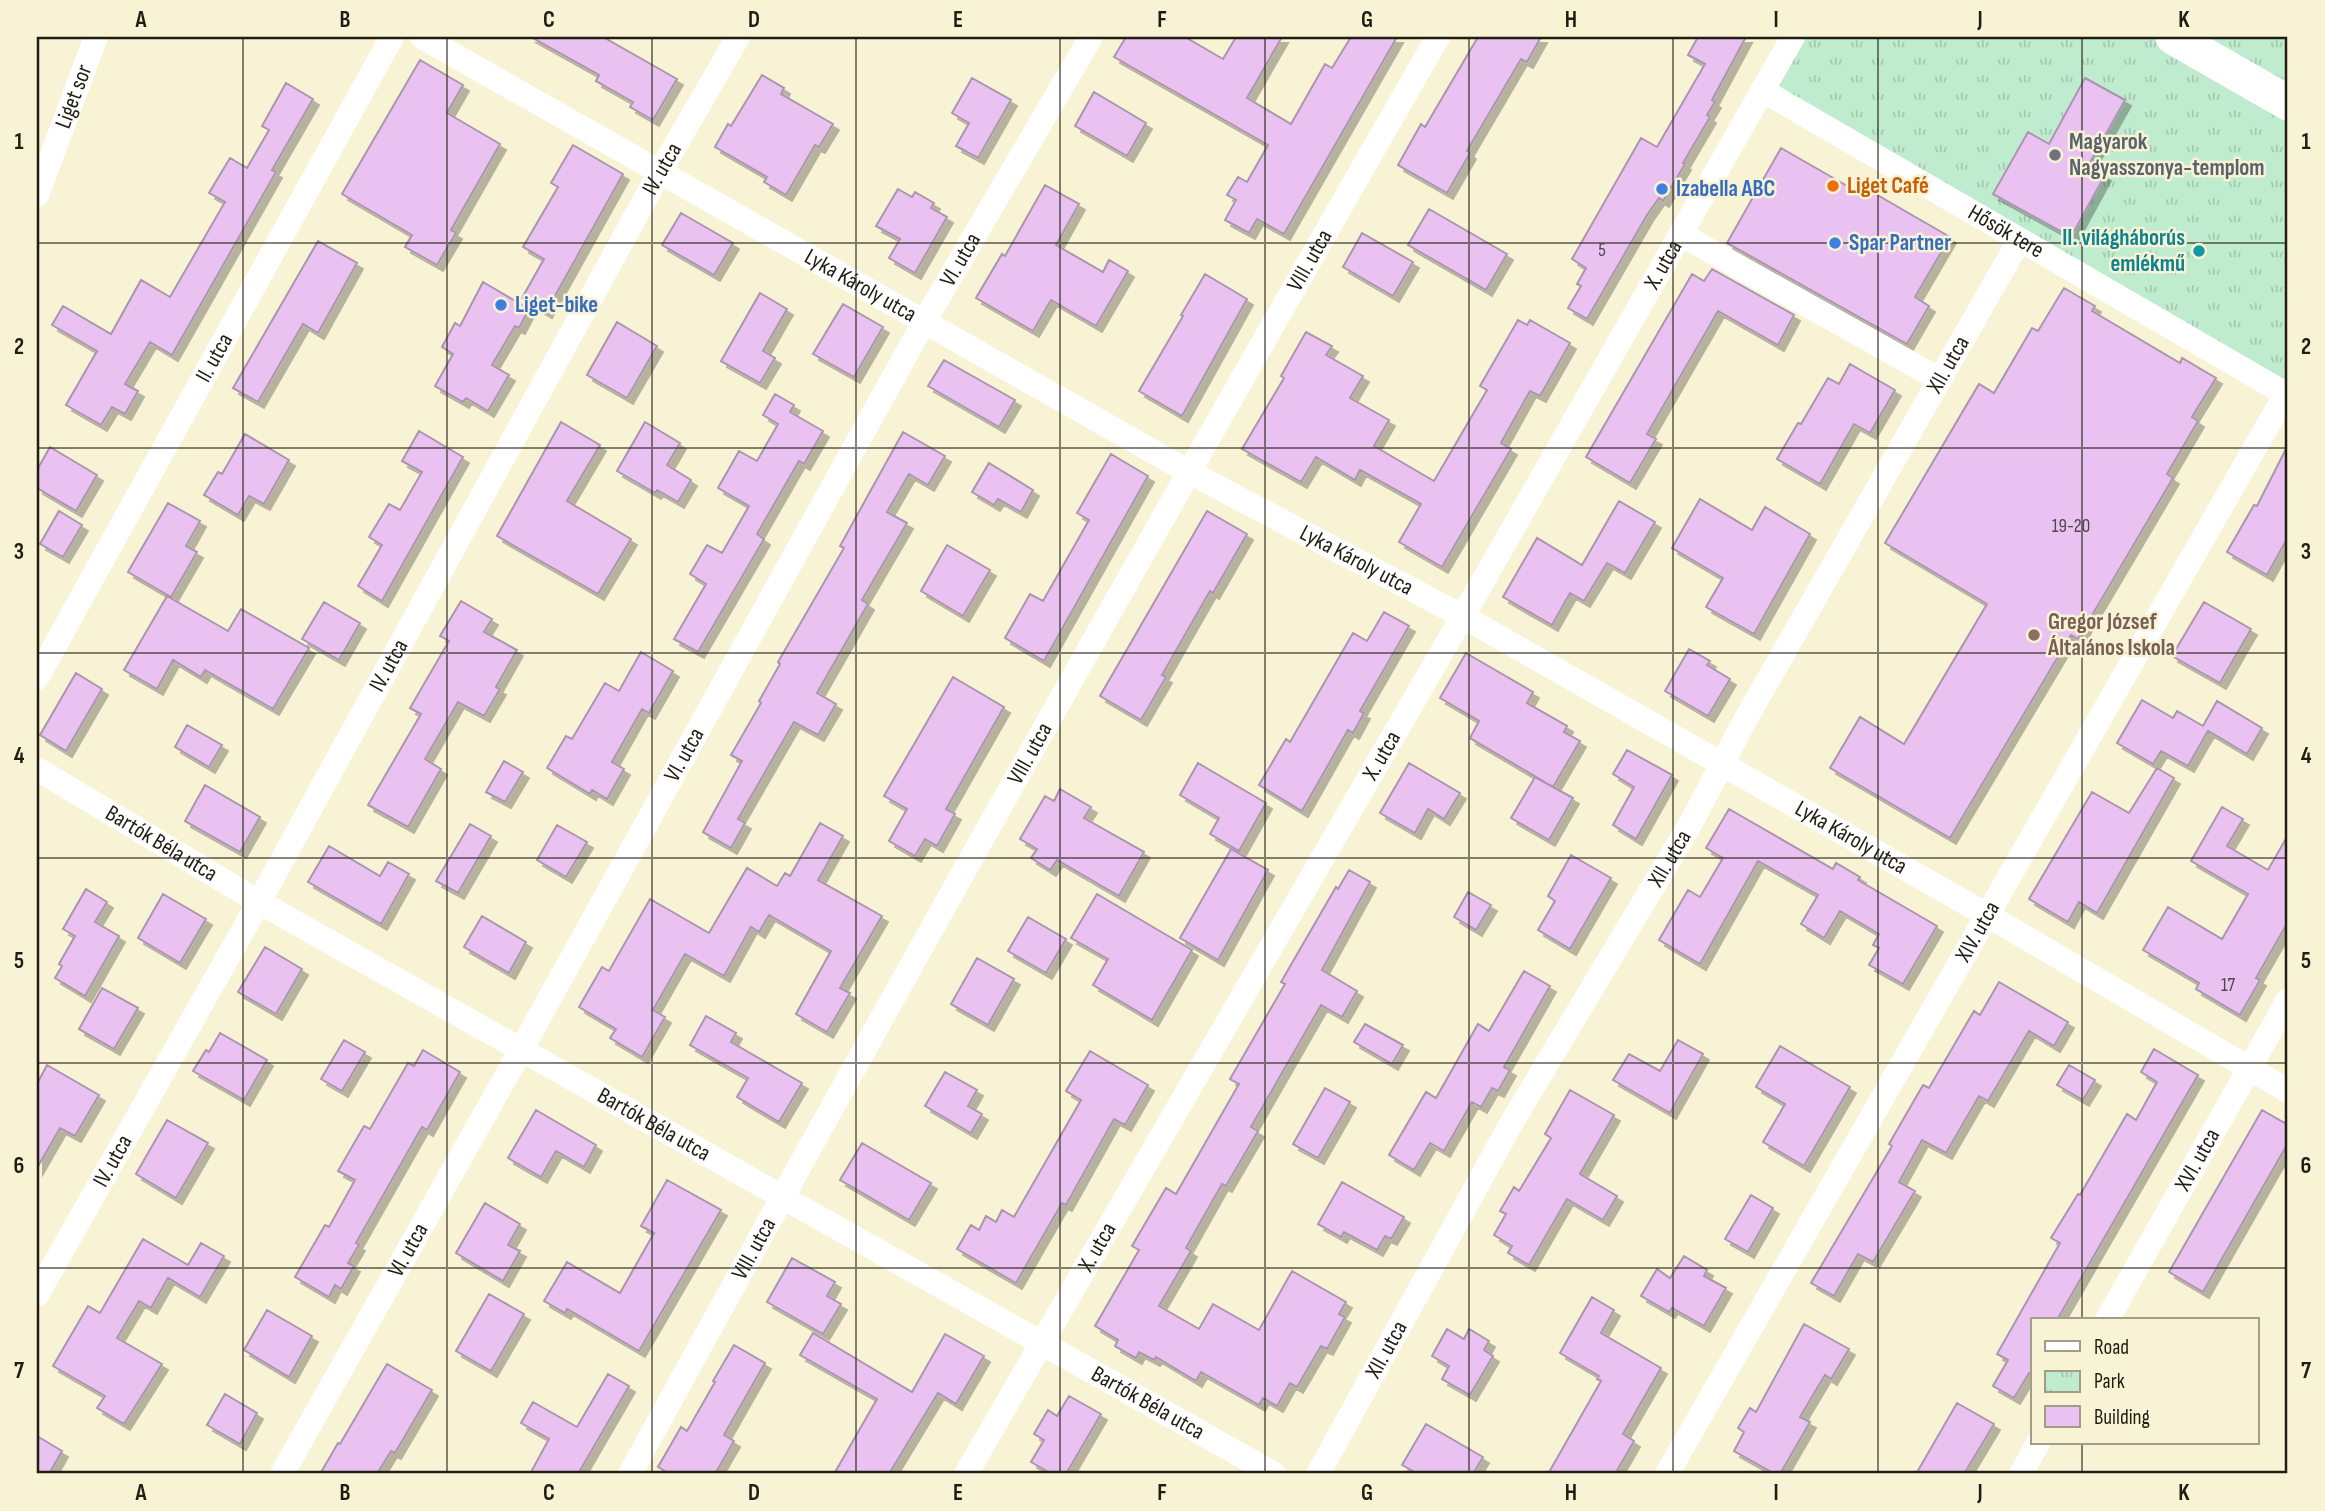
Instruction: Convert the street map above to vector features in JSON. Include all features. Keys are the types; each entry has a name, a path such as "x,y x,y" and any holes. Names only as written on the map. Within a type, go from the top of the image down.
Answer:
{"street":[{"name":"Liget sor","path":"37,195 96,37"},
{"name":"II. utca","path":"37,678 392,37"},
{"name":"Lyka Károly utca","path":"422,37 1189,472 1462,616 1987,915 2288,1091"},
{"name":"IV. utca","path":"37,1295 259,902 660,172 738,37"},
{"name":"VI. utca","path":"282,1474 521,1050 924,322 1091,37"},
{"name":"VIII. utca","path":"630,1474 1189,472 1438,37"},
{"name":"X. utca","path":"965,1474 1682,235 1793,37"},
{"path":"2173,37 2288,103"},
{"name":"Hősök tere","path":"1762,90 2020,241 2287,392"},
{"path":"1682,235 1939,379"},
{"name":"XII. utca","path":"1318,1474 1512,1122 1691,823 1744,722 2020,241"},
{"name":"XIV. utca","path":"1667,1474 2287,392"},
{"name":"Bartók Béla utca","path":"37,769 259,902 1274,1474"},
{"name":"XVI. utca","path":"2109,1318 2288,1000"},
{"path":"2021,1474 2037,1444"}],"green space":[{"path":"1793,37 2288,37 2288,390 1762,90"}],"building":[{"path":"531,37 603,37 677,79 653,120 630,107 633,102 596,81 599,75"},
{"path":"1126,37 1185,37 1223,59 1236,37 1282,37 1247,98 1291,124 1325,64 1332,68 1351,37 1397,37 1284,234 1257,219 1249,233 1225,220 1236,200 1227,195 1238,177 1247,182 1268,145 1114,57"},
{"path":"1478,37 1541,37 1527,62 1521,59 1467,151 1470,153 1447,193 1398,165 1421,124 1425,127"},
{"path":"1698,37 1746,37 1712,100 1715,102 1707,115 1710,117 1683,163 1685,164 1663,201 1659,198 1647,215 1587,319 1568,308 1581,286 1577,284 1586,268 1572,259 1641,138 1657,147 1705,64 1688,55"},
{"path":"420,60 463,85 447,113 500,144 451,230 456,233 437,265 405,247 412,235 342,194"},
{"path":"762,75 784,88 781,94 833,124 819,147 815,145 786,195 764,182 767,177 715,147"},
{"path":"972,78 1011,100 978,158 956,146 969,123 952,113"},
{"name":"Magyarok Nagyasszonya-templom","path":"2085,78 2125,100 2088,166 2105,175 2071,237 1993,194 2028,132 2049,144"},
{"path":"286,83 313,99 272,170 276,172 172,355 150,342 125,384 138,391 125,414 112,407 101,425 66,405 97,351 52,325 63,306 111,334 141,280 170,297 225,202 209,193 230,158 247,168 269,130 262,126"},
{"path":"1094,92 1146,123 1127,156 1075,126"},
{"path":"573,145 623,174 546,312 522,298 544,259 523,247 558,187 551,183"},
{"path":"1781,148 1863,195 1867,189 1950,237 1915,297 1929,306 1907,344 1727,243"},
{"path":"1045,185 1079,204 1056,245 1103,272 1109,260 1128,271 1096,326 1051,300 1033,331 976,298 1002,254 1005,256"},
{"path":"898,189 912,197 915,192 934,203 931,208 947,217 915,273 889,258 900,239 876,226"},
{"path":"1429,209 1507,254 1486,290 1408,245"},
{"path":"681,213 733,243 714,275 662,245"},
{"path":"1362,233 1413,262 1393,296 1343,267"},
{"path":"318,241 357,263 318,333 303,324 258,402 233,388"},
{"path":"1712,269 1794,315 1778,345 1718,311 1647,434 1656,439 1630,483 1586,457 1692,274 1704,281"},
{"path":"1205,274 1247,299 1182,416 1139,391"},
{"path":"483,282 529,309 519,328 515,326 492,365 509,375 488,411 466,398 463,402 435,386 453,354 442,347 455,323 460,326"},
{"path":"2064,288 2095,306 2092,311 2180,363 2182,358 2216,378 2192,417 2198,421 2167,474 2173,478 2078,639 2071,635 1950,838 1830,768 1860,717 1904,744 1987,604 1885,543 1979,384 1994,393 2032,328 2038,331"},
{"path":"760,293 787,309 763,351 775,358 760,383 721,361"},
{"path":"843,304 883,327 854,377 813,354"},
{"path":"1518,320 1527,325 1530,320 1570,343 1540,396 1530,391 1501,443 1511,449 1442,567 1399,542 1421,504 1360,470 1355,480 1316,457 1301,482 1242,449 1284,378 1281,376 1306,332 1332,346 1326,355 1363,376 1350,398 1389,420 1374,446 1434,481 1487,390 1480,386"},
{"path":"617,322 657,346 627,398 587,375"},
{"path":"944,360 1015,400 999,427 928,386"},
{"path":"1850,364 1895,390 1870,433 1854,424 1820,484 1777,459 1828,378 1839,384"},
{"path":"775,394 794,405 790,412 823,431 804,464 799,461 757,534 764,539 698,652 674,639 706,584 690,574 707,545 722,553 749,506 718,488 739,451 757,461 778,424 763,415"},
{"path":"561,422 600,445 567,501 631,539 598,594 497,536"},
{"path":"645,422 680,443 667,465 691,480 678,502 657,490 655,493 617,471"},
{"path":"419,431 463,457 382,601 358,586 382,545 369,537 389,504 400,510 422,472 402,461"},
{"path":"903,432 945,456 928,485 909,474 887,512 907,523 862,600 868,604 817,693 836,704 818,735 794,722 738,819 745,823 731,848 703,832 742,761 731,755 761,703 759,701 780,664 778,662 844,548 840,546"},
{"path":"245,434 289,460 264,504 249,496 238,515 204,495 218,472 222,474"},
{"path":"2288,445 2288,537 2267,575 2227,552 2254,505 2257,506"},
{"path":"50,447 97,475 76,511 37,488 37,470"},
{"path":"1111,454 1148,476 1044,661 1005,638 1030,594 1043,601 1089,520 1077,513"},
{"path":"989,463 1033,490 1021,512 998,499 994,505 972,492"},
{"path":"1700,499 1752,530 1765,507 1810,534 1754,634 1706,607 1723,578 1672,548"},
{"path":"1619,501 1655,522 1625,573 1607,563 1584,601 1570,593 1552,625 1503,597 1537,538 1582,565"},
{"path":"168,503 200,521 186,546 197,552 171,597 128,572"},
{"path":"59,511 82,525 63,557 40,544"},
{"path":"1207,511 1247,534 1213,593 1210,591 1162,675 1166,677 1141,720 1100,696"},
{"path":"947,545 990,570 963,616 921,591"},
{"path":"167,596 228,631 241,609 309,648 273,709 205,670 201,677 173,660 157,689 124,670"},
{"path":"461,601 492,619 484,632 517,650 496,687 500,689 484,716 458,702 425,759 441,769 408,827 368,805 421,714 410,708 449,641 440,636"},
{"path":"324,602 360,623 339,660 302,639"},
{"path":"2204,602 2251,629 2220,683 2172,656"},
{"path":"1384,612 1409,626 1360,711 1364,713 1353,733 1348,730 1302,811 1259,785 1286,739 1290,742 1353,633 1367,641"},
{"path":"1689,649 1710,661 1707,665 1730,679 1708,716 1665,691"},
{"path":"641,652 673,671 649,713 642,709 612,762 624,769 607,799 592,790 590,794 547,768 566,736 572,739 605,683 619,691"},
{"path":"1466,653 1533,692 1527,703 1567,726 1564,732 1580,741 1553,787 1470,738 1479,721 1440,698"},
{"path":"76,673 102,689 66,751 40,735"},
{"path":"953,677 1004,707 946,809 955,814 937,846 925,839 915,856 889,841 907,809 884,796"},
{"path":"2142,700 2173,718 2177,711 2203,726 2217,701 2262,728 2247,754 2208,731 2188,766 2161,751 2153,764 2117,743"},
{"path":"187,725 222,745 209,767 175,747"},
{"path":"1627,750 1672,775 1636,839 1613,825 1634,787 1613,774"},
{"path":"504,761 523,772 505,802 486,792"},
{"path":"1198,763 1266,803 1239,851 1210,834 1219,818 1180,795"},
{"path":"1409,763 1460,793 1444,819 1428,809 1415,833 1380,813"},
{"path":"2157,768 2174,778 2097,913 2079,902 2068,922 2029,899 2092,792 2129,813"},
{"path":"1535,777 1573,798 1549,840 1511,818"},
{"path":"205,785 260,817 240,852 185,821"},
{"path":"1060,789 1091,807 1084,818 1144,852 1119,896 1057,860 1050,870 1031,858 1037,849 1020,839 1045,796 1054,801"},
{"path":"2222,807 2243,819 2227,846 2268,870 2288,835 2288,922 2256,978 2260,980 2240,1015 2196,989 2199,983 2143,950 2168,907 2222,939 2248,894 2191,861"},
{"path":"1729,809 1833,869 1836,863 1860,877 1858,880 1937,926 1903,984 1869,965 1879,948 1873,945 1879,934 1840,911 1824,938 1801,924 1818,895 1758,861 1700,964 1659,940 1688,890 1700,897 1723,858 1706,848"},
{"path":"820,823 843,836 818,880 882,916 840,988 850,993 827,1032 796,1014 831,951 769,915 759,932 751,927 724,976 685,954 653,1010 665,1017 642,1057 610,1038 616,1029 579,1007 602,967 609,971 650,899 709,933 747,868 777,886 785,873 790,876"},
{"path":"470,824 491,836 458,893 436,881"},
{"path":"557,825 587,842 566,877 537,860"},
{"path":"329,846 380,876 388,862 409,874 381,924 308,882"},
{"path":"1231,849 1268,870 1218,960 1180,938"},
{"path":"1571,855 1611,878 1570,949 1538,930 1555,901 1548,896"},
{"path":"1349,870 1370,882 1322,970 1357,991 1342,1017 1321,1005 1251,1127 1258,1131 1226,1186 1222,1184 1186,1248 1191,1251 1159,1306 1199,1329 1213,1304 1259,1330 1292,1271 1346,1302 1339,1314 1345,1317 1327,1349 1321,1346 1297,1387 1290,1383 1277,1406 1263,1398 1259,1405 1201,1372 1196,1381 1156,1357 1154,1360 1139,1352 1136,1358 1115,1346 1118,1340 1095,1326 1139,1250 1132,1246 1166,1188 1176,1194 1239,1084 1230,1079 1285,984 1281,982 1336,887 1338,889"},
{"path":"86,889 107,902 95,922 119,936 85,996 55,978 62,966 59,964 75,936 63,929"},
{"path":"1468,892 1491,905 1476,930 1454,917"},
{"path":"163,894 206,919 180,963 138,938"},
{"path":"1097,894 1192,950 1152,1020 1093,985 1108,959 1071,938"},
{"path":"482,916 526,942 509,973 464,947"},
{"path":"1028,917 1066,939 1046,973 1008,951"},
{"path":"265,947 302,969 276,1014 238,992"},
{"path":"977,958 1014,979 988,1025 951,1004"},
{"path":"1524,971 1550,986 1504,1067 1510,1070 1498,1091 1492,1088 1481,1107 1472,1102 1444,1151 1430,1143 1414,1170 1389,1155 1426,1092 1436,1098 1478,1024 1489,1031"},
{"path":"1999,982 2068,1022 2054,1046 2029,1031 1988,1101 1979,1096 1946,1153 1922,1140 1899,1182 1915,1191 1873,1262 1858,1254 1834,1296 1811,1283 1892,1146 1889,1144 1923,1085 1929,1088 1974,1011 1980,1015"},
{"path":"102,988 138,1008 114,1049 79,1029"},
{"path":"706,1016 736,1033 731,1042 802,1083 779,1122 737,1097 748,1078 690,1045"},
{"path":"1365,1024 1403,1045 1392,1064 1354,1042"},
{"path":"220,1033 267,1060 244,1100 193,1071"},
{"path":"344,1040 365,1052 342,1091 321,1079"},
{"path":"1678,1040 1703,1054 1670,1113 1613,1080 1629,1054 1660,1071"},
{"path":"1780,1046 1850,1087 1804,1166 1763,1142 1785,1104 1756,1087"},
{"path":"2154,1049 2198,1075 2058,1318 2031,1318 2031,1374 2029,1373 2014,1398 1993,1386 2008,1360 1997,1354 2060,1243 2051,1238 2078,1194 2080,1195 2127,1114 2136,1120 2157,1082 2141,1072"},
{"path":"423,1050 460,1072 427,1130 422,1127 356,1243 359,1245 348,1263 354,1266 341,1289 335,1285 329,1297 295,1277 325,1225 329,1227 355,1180 338,1171 364,1126 370,1129 408,1063 414,1066"},
{"path":"1090,1051 1148,1085 1125,1125 1114,1119 1066,1205 1062,1203 1016,1283 957,1249 971,1225 979,1230 986,1216 996,1222 1002,1210 1014,1217 1081,1100 1066,1091"},
{"path":"47,1065 99,1095 75,1136 60,1128 37,1168 37,1084"},
{"path":"2069,1065 2095,1080 2083,1100 2057,1085"},
{"path":"945,1072 977,1090 968,1106 982,1114 971,1133 925,1106"},
{"path":"1325,1088 1350,1102 1318,1158 1293,1144"},
{"path":"1570,1090 1614,1115 1580,1174 1617,1196 1603,1220 1567,1199 1529,1265 1508,1253 1512,1246 1494,1235 1506,1214 1500,1211 1514,1187 1519,1191 1551,1138 1545,1134"},
{"path":"536,1110 596,1145 584,1167 556,1151 541,1177 508,1158"},
{"path":"2262,1110 2288,1125 2288,1143 2203,1292 2169,1272"},
{"path":"167,1120 208,1143 176,1198 136,1174"},
{"path":"862,1143 931,1183 909,1220 840,1180"},
{"path":"667,1180 721,1210 639,1351 567,1309 565,1313 544,1301 567,1262 620,1293 654,1233 641,1226"},
{"path":"1342,1182 1404,1217 1391,1239 1385,1236 1377,1250 1344,1232 1341,1237 1318,1224"},
{"path":"1751,1195 1773,1208 1748,1252 1725,1239"},
{"path":"485,1203 520,1224 508,1245 520,1251 503,1281 456,1253"},
{"path":"143,1239 188,1265 201,1243 224,1256 200,1297 168,1278 151,1308 139,1301 117,1338 162,1364 124,1424 97,1408 105,1396 53,1366 88,1306 100,1313"},
{"path":"1684,1256 1707,1270 1704,1276 1726,1288 1704,1326 1672,1308 1669,1312 1641,1296 1657,1269 1670,1278"},
{"path":"792,1258 835,1282 827,1296 841,1304 823,1334 767,1302"},
{"path":"489,1294 524,1314 491,1371 456,1351"},
{"path":"1592,1297 1614,1310 1601,1333 1661,1368 1623,1434 1634,1441 1615,1474 1548,1474 1601,1381 1597,1379 1599,1376 1560,1353"},
{"path":"267,1310 312,1336 289,1377 244,1350"},
{"path":"1804,1324 1849,1349 1831,1379 1825,1375 1800,1417 1810,1422 1780,1474 1775,1474 1734,1451 1744,1432 1738,1428 1750,1408 1756,1412"},
{"path":"1447,1329 1464,1339 1469,1329 1489,1341 1484,1350 1493,1356 1470,1395 1442,1379 1449,1366 1432,1356"},
{"path":"813,1333 912,1392 945,1334 984,1356 956,1404 938,1393 889,1474 834,1474 877,1399 800,1355"},
{"path":"734,1345 765,1363 724,1435 734,1441 715,1474 670,1474 658,1467 681,1427 687,1431"},
{"path":"387,1364 432,1390 395,1453 391,1451 377,1474 320,1474 338,1443 340,1444"},
{"path":"608,1374 629,1386 578,1474 530,1474 549,1439 521,1423 533,1402 577,1427"},
{"path":"225,1394 257,1413 240,1444 207,1425"},
{"path":"1069,1396 1101,1414 1066,1474 1052,1474 1031,1462 1044,1440 1034,1434 1048,1410 1057,1416"},
{"path":"1957,1403 1994,1424 1964,1474 1916,1474"},
{"path":"1426,1424 1483,1457 1473,1474 1418,1474 1402,1465"},
{"path":"37,1436 62,1451 49,1474 37,1474"}],"place":[{"name":"Magyarok Nagyasszonya-templom","path":"2055,155"},
{"name":"Liget Café","path":"1833,186"},
{"name":"Izabella ABC","path":"1662,189"},
{"name":"Spar Partner","path":"1835,243"},
{"name":"II. világháborús emlékmű","path":"2199,251"},
{"name":"Liget-bike","path":"501,305"},
{"name":"Gregor József Általános Iskola","path":"2034,635"}]}
